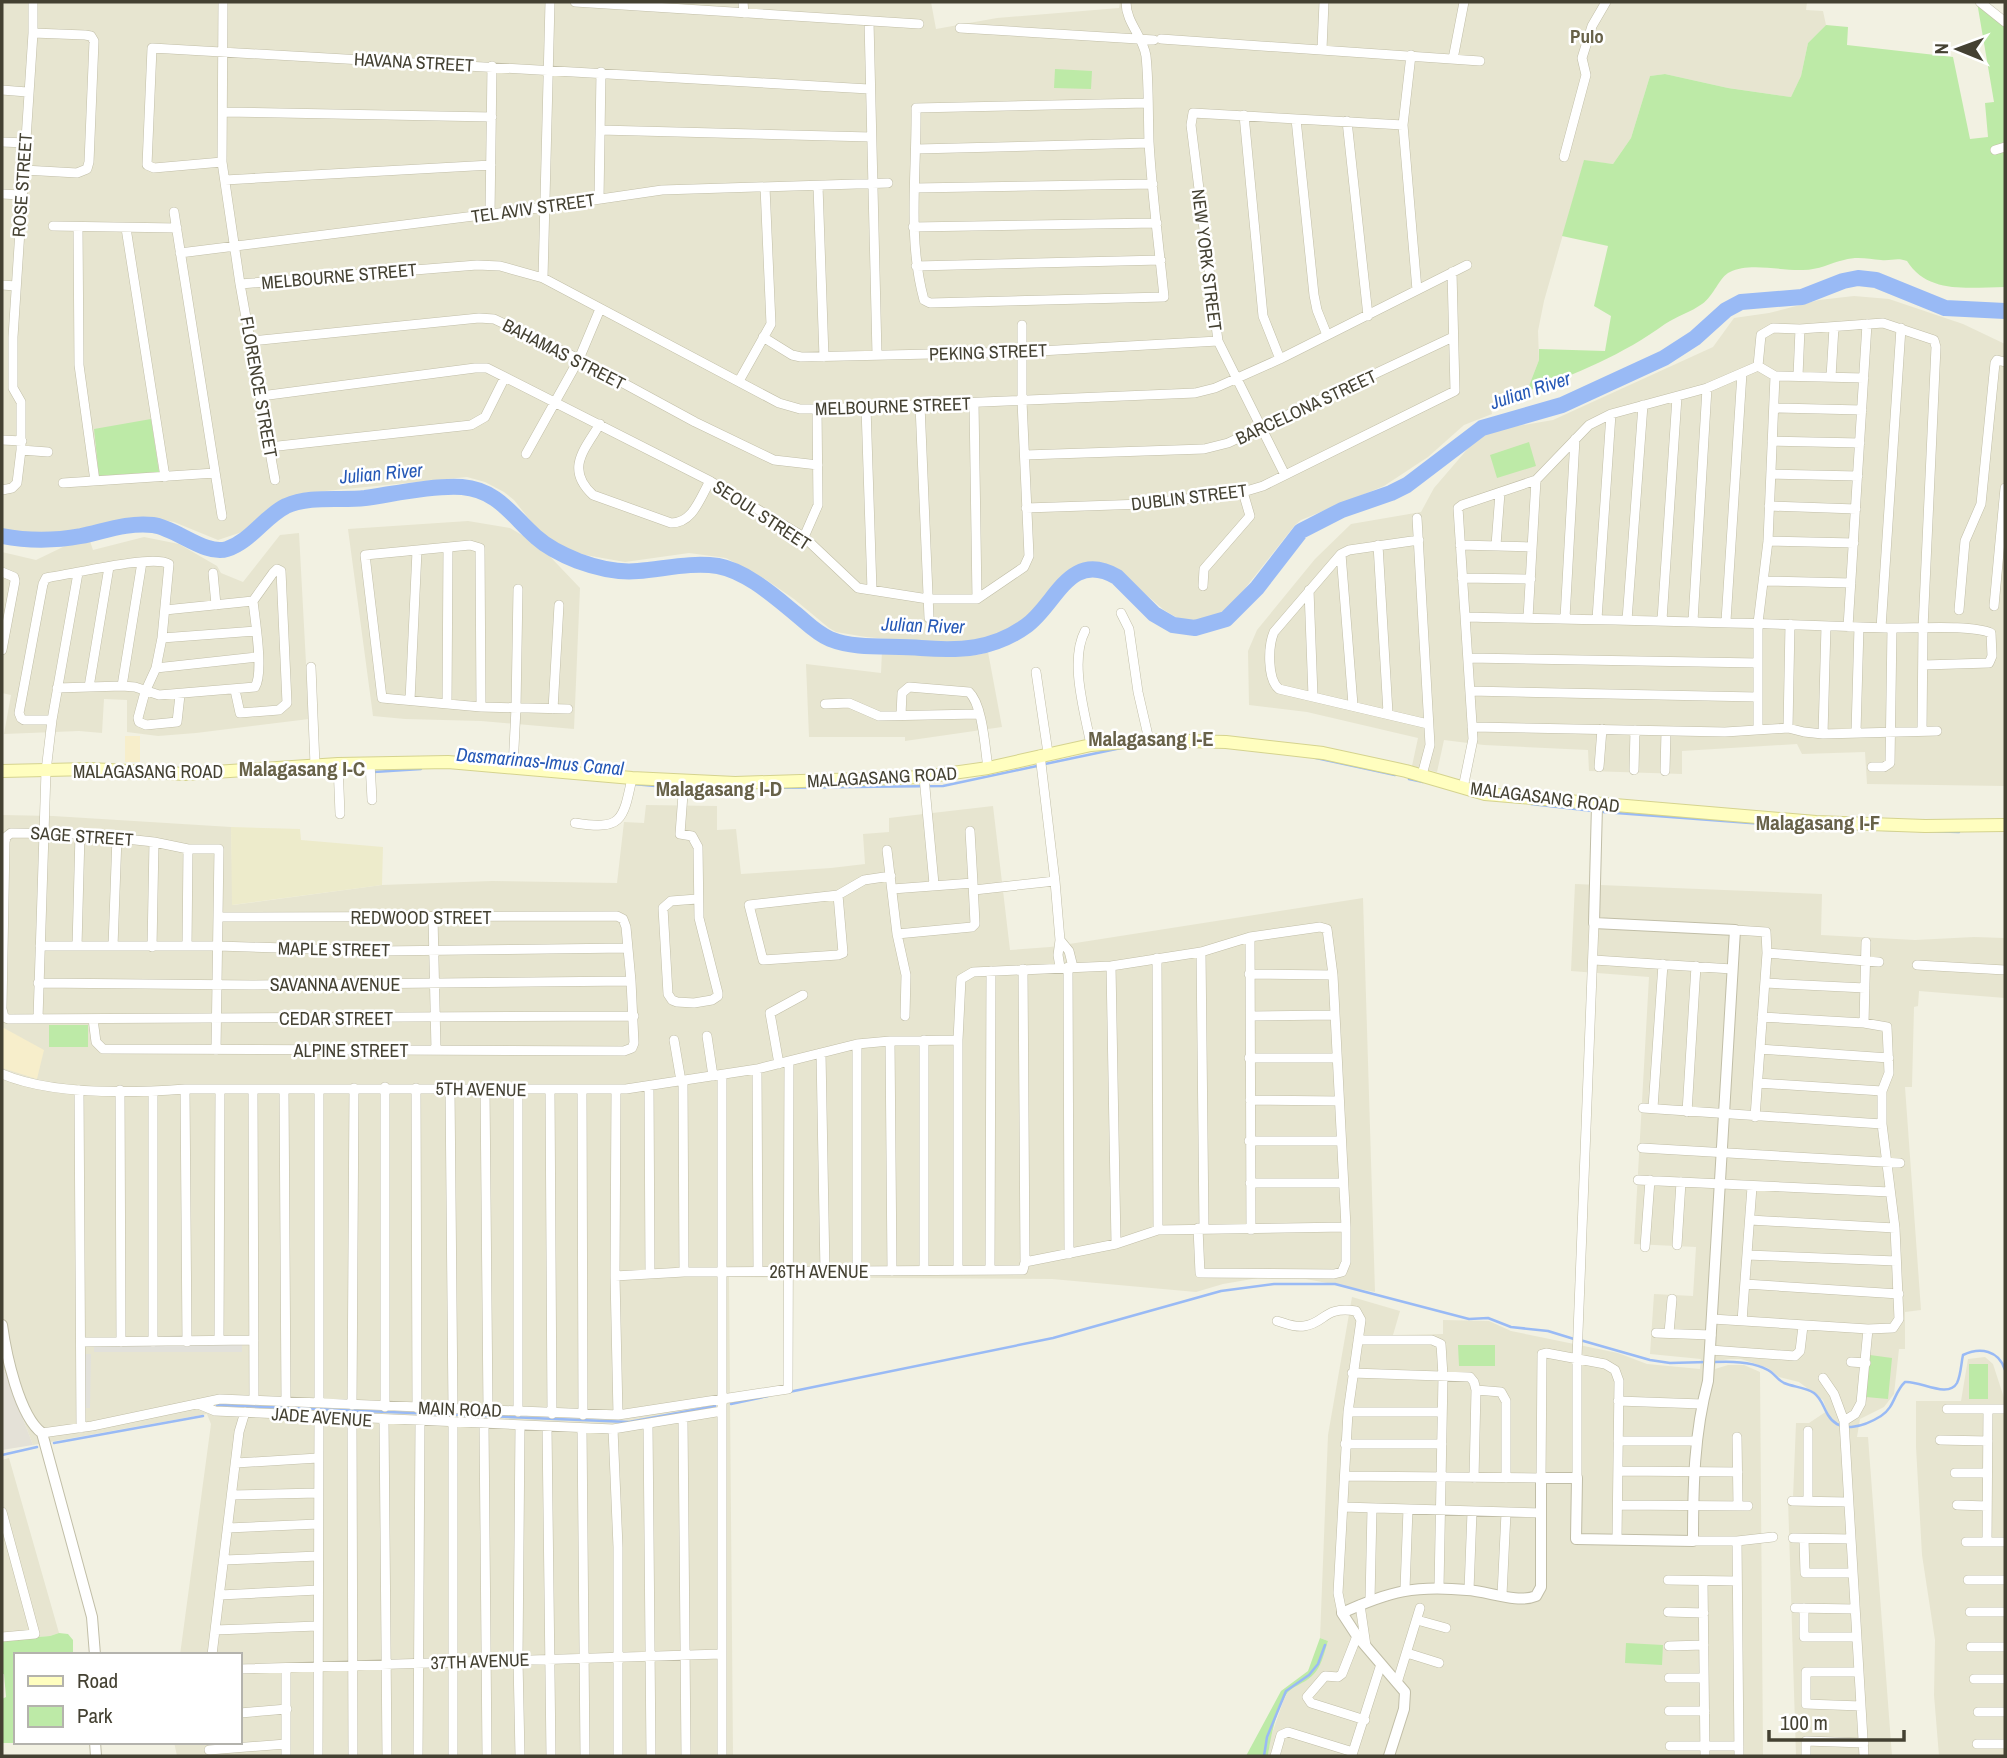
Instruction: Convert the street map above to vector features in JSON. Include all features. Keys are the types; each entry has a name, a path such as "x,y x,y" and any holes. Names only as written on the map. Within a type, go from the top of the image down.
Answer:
{"main road":[{"name":"MALAGASANG ROAD","path":"2,771 90,769 185,774 315,765 448,762 632,778 735,783 925,777 988,768 1091,745 1149,740 1226,741 1322,753 1422,775 1485,793 1597,805 1816,822 1925,826 2005,825"}],"street":[{"name":"ROSE STREET","path":"7,489 17,483 21,446 21,402 13,388 13,337 33,2"},
{"name":"FLORENCE STREET","path":"223,2 222,162 240,284 275,480"},
{"path":"543,278 550,2"},
{"path":"575,2 919,24"},
{"path":"743,2 744,13"},
{"path":"1126,2 1129,22 1141,40 1146,58 1148,103 1149,143 1164,298 930,303 924,300 916,266 913,227 916,108 1148,103"},
{"path":"1322,49 1324,2"},
{"path":"1454,59 1464,2"},
{"path":"1564,157 1586,75 1584,50 1592,26 1606,2"},
{"path":"1980,2 2005,22"},
{"path":"869,21 877,355"},
{"path":"960,28 1480,61"},
{"path":"24,170 77,173 87,169 89,162 94,41 91,36 85,34 33,33"},
{"name":"HAVANA STREET","path":"222,162 154,168 145,162 152,48 870,89"},
{"path":"1410,55 1403,125 1417,290"},
{"path":"489,214 492,66"},
{"path":"599,199 601,72"},
{"path":"2,90 27,92"},
{"path":"222,112 492,117"},
{"name":"NEW YORK STREET","path":"1244,115 1193,113 1193,138 1218,341 1285,475"},
{"path":"1280,359 1263,316 1244,115 1403,125"},
{"path":"1296,119 1314,295 1327,335"},
{"path":"1347,121 1368,316"},
{"path":"600,130 871,137"},
{"path":"2,142 26,143"},
{"path":"916,149 1149,143"},
{"path":"225,180 491,166"},
{"name":"TEL AVIV STREET","path":"180,253 546,208 662,190 888,183"},
{"path":"915,188 1153,184"},
{"path":"818,186 824,357"},
{"path":"739,381 771,324 765,187"},
{"path":"2,194 22,195"},
{"path":"174,212 222,516"},
{"path":"913,227 1157,223"},
{"path":"53,226 177,229"},
{"path":"78,227 79,365 95,481"},
{"path":"126,228 165,477"},
{"path":"916,266 1161,260"},
{"name":"MELBOURNE STREET","path":"240,284 477,265 500,266 543,278 779,403 817,409 1182,394 1215,388 1368,316 1466,265"},
{"path":"1452,272 1453,337"},
{"path":"2,285 16,286"},
{"path":"526,454 579,359 600,309"},
{"name":"BAHAMAS STREET","path":"251,341 480,318 494,319 579,359 695,422 774,460 818,465"},
{"path":"1758,366 1762,332 1773,328 1800,329 1883,323 1930,337 1936,346 1923,628 1922,731"},
{"path":"1849,627 1867,324"},
{"path":"977,599 1027,563 1029,556 1021,401 1022,325"},
{"path":"1831,377 1834,327"},
{"path":"1881,628 1902,328"},
{"path":"1798,376 1800,329"},
{"path":"2,337 13,337"},
{"name":"PEKING STREET","path":"763,337 792,355 801,357 1022,352 1218,341"},
{"name":"DUBLIN STREET","path":"1026,508 1144,504 1244,492 1263,486 1455,391 1453,337"},
{"name":"BARCELONA STREET","path":"1025,455 1204,449 1228,443 1453,337"},
{"path":"1959,610 1965,541 1980,504 1995,363 1997,360 2005,362"},
{"path":"1758,366 1775,376 1864,378"},
{"path":"1463,788 1473,744 1458,508 1536,480 1588,425 1611,414 1707,388 1758,366"},
{"name":"SEOUL STREET","path":"261,396 487,368 710,481 804,537 858,588 928,599 977,599"},
{"path":"1726,621 1742,373"},
{"path":"1758,730 1758,623 1768,541 1775,376"},
{"path":"269,447 471,425 485,417 505,377"},
{"path":"2,388 13,388"},
{"path":"1693,621 1707,388"},
{"path":"1662,620 1676,397"},
{"path":"974,403 977,599"},
{"path":"920,405 929,618"},
{"path":"1627,620 1643,405"},
{"path":"866,407 872,590"},
{"path":"1774,408 1862,410"},
{"path":"804,537 818,505 817,409"},
{"path":"1597,619 1611,414"},
{"path":"600,424 579,457 578,467 583,486 593,495 671,523 679,523 689,517 710,481"},
{"path":"1565,618 1575,438"},
{"path":"2,440 48,452"},
{"path":"1772,441 1860,443"},
{"path":"63,483 215,473"},
{"path":"1771,474 1858,476"},
{"path":"1528,618 1536,480"},
{"path":"1994,606 2005,488"},
{"path":"1203,586 1204,569 1250,516 1244,492"},
{"path":"1496,545 1500,493"},
{"path":"1769,506 1856,509"},
{"path":"1418,518 1430,744 1422,775"},
{"path":"1419,540 1349,550 1341,554 1309,590 1270,642 1275,685 1279,689 1428,724"},
{"path":"1768,541 1854,543"},
{"path":"1378,545 1388,713"},
{"path":"1460,545 1532,547"},
{"path":"481,708 480,548 476,546 365,555 382,698 481,708 568,709"},
{"path":"447,704 448,548"},
{"path":"411,700 416,551"},
{"path":"1341,554 1353,705"},
{"path":"52,720 21,718 19,713 44,580 51,577 142,562 164,561 169,564 162,638 156,668 145,692 139,722 177,722 180,695"},
{"path":"122,686 142,562"},
{"path":"89,687 109,567"},
{"path":"57,688 122,686 135,687 159,695 180,695 236,690 257,685 253,601 273,573 279,570 282,574 287,703 279,710 240,713 236,690"},
{"path":"2,572 14,577 15,581 2,650"},
{"path":"38,1018 44,771 78,573"},
{"path":"213,573 216,605"},
{"path":"1462,578 1531,579"},
{"path":"1764,581 1851,583"},
{"path":"513,768 518,589"},
{"path":"1309,590 1313,696"},
{"path":"164,610 253,601"},
{"path":"553,709 559,606"},
{"path":"1121,613 1129,629 1138,694 1149,740"},
{"path":"1465,617 1726,621 1991,633 1992,656 1989,663 1924,666"},
{"path":"1788,728 1790,624"},
{"path":"1823,734 1826,625"},
{"path":"1856,732 1859,627"},
{"path":"1872,767 1884,767 1890,763 1892,628"},
{"path":"162,638 256,631"},
{"path":"1085,631 1079,644 1079,668 1091,745"},
{"path":"156,668 257,657"},
{"path":"1468,658 1758,663"},
{"path":"312,667 315,765"},
{"path":"1036,672 1060,940 1069,951 1069,1254"},
{"path":"901,715 902,693 909,687 969,692 973,695 978,714 988,768"},
{"path":"1470,691 1757,698"},
{"path":"825,704 849,703 874,715 978,714"},
{"path":"1472,727 1635,730 1788,728 1823,734 1937,732"},
{"path":"1599,768 1602,729"},
{"path":"1634,770 1635,730"},
{"path":"1665,771 1666,730"},
{"path":"370,763 372,800"},
{"path":"338,764 341,814"},
{"path":"925,777 934,884"},
{"path":"575,823 601,827 618,820 624,809 632,778"},
{"path":"684,781 680,834 692,836 698,847 699,918 718,996 712,1000 694,1003 677,1002 668,994 663,908 671,901 697,899"},
{"path":"1597,805 1594,960 1577,1358 1576,1539 1737,1541 1773,1538"},
{"path":"897,934 972,927 975,924 970,831"},
{"name":"SAGE STREET","path":"38,1018 4,1017 2,1008 6,837 15,832 80,834 154,842 188,849 219,849 218,917"},
{"path":"76,946 80,834"},
{"path":"113,946 117,837"},
{"path":"152,947 154,842"},
{"path":"187,946 188,849"},
{"path":"887,850 897,934 906,975 905,1016"},
{"path":"838,895 843,953 838,956 763,960 749,905 838,895 864,880 891,876"},
{"path":"892,889 934,884 973,886 1055,881"},
{"name":"REDWOOD STREET","path":"218,917 612,915 623,919 628,948"},
{"path":"216,1050 218,917"},
{"path":"433,917 436,1050"},
{"path":"1594,923 1766,932 1767,953 1755,1117"},
{"path":"958,1270 958,1040 961,979 973,972 1111,966 1201,952 1250,937 1320,927 1326,929 1333,975 1346,1227 1346,1262 1342,1272 1200,1273 1201,952"},
{"path":"1693,1541 1693,1471 1702,1404 1708,1381 1735,930"},
{"path":"1250,937 1251,1230"},
{"path":"1864,1023 1866,942"},
{"name":"MAPLE STREET","path":"40,946 433,950 628,948"},
{"path":"628,948 634,1016"},
{"path":"1767,953 1879,962"},
{"path":"1157,958 1158,1230"},
{"path":"1594,960 1732,969"},
{"path":"1663,964 1648,1108 1882,1124"},
{"path":"1917,965 2005,970"},
{"path":"1111,966 1116,1244"},
{"path":"1687,1112 1696,967"},
{"path":"1023,969 1024,1266"},
{"path":"990,971 990,1270"},
{"path":"1250,974 1333,975"},
{"name":"SAVANNA AVENUE","path":"38,983 217,985 631,981"},
{"path":"1765,983 1865,988"},
{"path":"790,1271 784,1063 770,1013 803,995"},
{"path":"1251,1016 1335,1015"},
{"name":"CEDAR STREET","path":"38,1018 634,1016"},
{"name":"ALPINE STREET","path":"93,1019 96,1042 103,1049 624,1051 632,1048 634,1016"},
{"path":"1712,1319 1868,1329 1896,1326 1899,1294 1895,1228 1882,1124 1882,1091 1888,1079 1887,1027 1864,1023 1762,1017"},
{"path":"707,1036 717,1075 722,1401 722,1756"},
{"path":"674,1040 682,1081 684,1272"},
{"path":"924,1040 924,1270"},
{"name":"5TH AVENUE","path":"2,1074 42,1086 79,1090 354,1087 616,1089 757,1069 857,1044 958,1040"},
{"path":"890,1041 892,1271"},
{"path":"857,1044 857,1270"},
{"path":"1760,1049 1889,1058"},
{"path":"821,1054 825,1272"},
{"path":"1249,1058 1337,1058"},
{"path":"757,1069 758,1272"},
{"path":"1758,1083 1882,1091"},
{"path":"649,1086 650,1273"},
{"path":"352,1405 354,1087"},
{"path":"385,1087 385,1407"},
{"path":"416,1088 417,1408"},
{"path":"185,1089 187,1342"},
{"path":"219,1340 220,1089"},
{"path":"253,1089 254,1399"},
{"path":"284,1089 286,1402"},
{"path":"319,1402 320,1089"},
{"path":"450,1089 453,1409"},
{"path":"485,1089 488,1410"},
{"path":"616,1089 615,1276 618,1415"},
{"path":"79,1090 81,1428"},
{"path":"120,1090 121,1342"},
{"path":"518,1090 518,1412"},
{"path":"550,1090 552,1414"},
{"path":"582,1090 583,1415"},
{"path":"153,1091 153,1342"},
{"path":"1250,1100 1339,1101"},
{"path":"1249,1141 1341,1141"},
{"path":"1642,1148 1900,1163"},
{"path":"1639,1180 1890,1192"},
{"path":"1645,1247 1650,1180"},
{"path":"1677,1245 1681,1182"},
{"path":"1250,1183 1343,1183"},
{"path":"1742,1321 1752,1187"},
{"path":"1749,1220 1895,1228"},
{"name":"26TH AVENUE","path":"615,1276 684,1272 990,1270 1024,1266 1116,1244 1158,1230 1346,1227"},
{"path":"1747,1255 1896,1261"},
{"name":"MAIN ROAD","path":"198,1404 220,1399 254,1399 385,1407 618,1415 786,1390 790,1387 790,1271"},
{"path":"1745,1284 1899,1294"},
{"path":"1669,1333 1672,1299"},
{"path":"1277,1321 1303,1327 1329,1312 1345,1309 1356,1311 1361,1323 1352,1373 1345,1444 1338,1593 1342,1613 1357,1636 1405,1692 1406,1701 1389,1756"},
{"path":"2,1325 10,1367 30,1422 42,1433 92,1617 95,1653"},
{"path":"1710,1354 1796,1356 1800,1351 1803,1326"},
{"path":"1844,1423 1855,1414 1861,1404 1868,1329"},
{"path":"1656,1333 1711,1335"},
{"path":"81,1342 254,1340"},
{"path":"1359,1340 1438,1340 1443,1351 1439,1588"},
{"path":"1342,1613 1405,1589 1469,1590 1527,1599 1540,1592 1541,1357 1546,1353 1605,1364 1615,1370 1619,1381 1617,1539"},
{"path":"1851,1362 1866,1363"},
{"path":"1352,1373 1470,1377 1476,1390 1474,1478"},
{"path":"1823,1378 1834,1394 1844,1423 1864,1756"},
{"path":"1476,1390 1494,1390 1504,1395 1506,1478"},
{"path":"1618,1401 1702,1404"},
{"name":"JADE AVENUE","path":"42,1433 81,1428 198,1404 215,1411 613,1429 722,1412"},
{"path":"1947,1409 2005,1409"},
{"path":"1987,1542 1988,1409"},
{"path":"212,1653 239,1432 245,1412"},
{"path":"1348,1412 1442,1412"},
{"path":"318,1416 318,1756"},
{"path":"352,1418 353,1756"},
{"path":"384,1420 387,1756"},
{"path":"683,1420 686,1756"},
{"path":"418,1756 420,1422"},
{"path":"453,1422 453,1756"},
{"path":"484,1424 487,1756"},
{"path":"520,1425 520,1756"},
{"path":"648,1425 651,1756"},
{"path":"547,1427 551,1756"},
{"path":"582,1428 584,1756"},
{"path":"613,1429 618,1547 618,1756"},
{"path":"1808,1431 1808,1501"},
{"path":"1737,1437 1738,1506"},
{"path":"1940,1440 1987,1441"},
{"path":"1618,1441 1696,1441"},
{"path":"1345,1444 1442,1444"},
{"path":"236,1463 318,1458"},
{"path":"1618,1471 1738,1472"},
{"path":"1955,1473 1987,1473"},
{"path":"1345,1476 1577,1478"},
{"path":"232,1495 318,1493"},
{"path":"1791,1501 1849,1502"},
{"path":"1618,1505 1748,1506"},
{"path":"1957,1505 1987,1506"},
{"path":"1343,1507 1541,1513"},
{"path":"1366,1646 1365,1603 1372,1508"},
{"path":"1405,1589 1408,1510"},
{"path":"2,1512 35,1634 2,1637"},
{"path":"1469,1590 1472,1512"},
{"path":"1502,1595 1506,1513"},
{"path":"228,1528 318,1524"},
{"path":"1793,1538 1851,1539"},
{"path":"1804,1539 1805,1573 1852,1573"},
{"path":"1670,1746 1705,1751 1739,1751 1737,1541"},
{"path":"1966,1542 2005,1542"},
{"path":"224,1560 318,1556"},
{"path":"1668,1580 1737,1581"},
{"path":"1968,1580 2005,1580"},
{"path":"1703,1581 1705,1751"},
{"path":"220,1595 318,1590"},
{"path":"1397,1683 1420,1608"},
{"path":"1855,1609 1799,1608 1804,1637 1857,1637"},
{"path":"1668,1612 1704,1613"},
{"path":"1970,1612 2005,1612"},
{"path":"1417,1620 1446,1628"},
{"path":"215,1630 317,1626"},
{"path":"1357,1636 1342,1674 1325,1676 1307,1697 1311,1703 1365,1720"},
{"path":"1669,1646 1704,1645"},
{"path":"1972,1647 2005,1647"},
{"path":"1407,1653 1439,1663"},
{"name":"37TH AVENUE","path":"242,1669 721,1654"},
{"path":"1275,1756 1281,1735 1288,1732 1352,1754 1381,1664"},
{"path":"286,1668 286,1756"},
{"path":"1859,1672 1806,1672 1806,1704 1861,1706"},
{"path":"1669,1678 1704,1678"},
{"path":"1974,1679 2005,1679"},
{"path":"242,1713 287,1709"},
{"path":"1670,1711 1705,1711"},
{"path":"1978,1712 2005,1712"},
{"path":"1807,1756 1806,1741 1864,1743"},
{"path":"208,1750 286,1744"},
{"path":"1977,1744 2005,1744"}],"shaded area":[{"path":"2,2 931,2 936,29 997,18 1119,8 1120,2 1807,2 1806,10 1823,11 1826,25 1808,43 1801,76 1791,97 1728,88 1665,74 1650,76 1631,138 1613,164 1584,161 1544,301 1538,331 1539,360 1527,391 1490,405 1492,414 1464,425 1428,457 1384,486 1301,520 1235,601 1218,616 1204,621 1181,620 1164,610 1121,573 1102,565 1083,564 1070,571 1030,614 1014,627 982,641 956,645 836,632 765,579 726,558 689,553 625,562 574,553 559,547 541,534 514,500 504,492 485,482 467,477 305,493 269,508 242,532 218,540 174,522 151,518 121,520 70,533 30,534 2,531"},
{"path":"1854,296 1889,299 1963,324 2005,344 2005,786 1867,784 1865,752 1802,754 1797,744 1682,751 1682,774 1589,771 1588,750 1484,745 1444,740 1437,772 1412,766 1418,738 1307,712 1249,705 1248,651 1257,630 1315,559 1351,524 1421,512 1434,488 1482,432 1553,420 1713,347 1734,318 1769,313 1819,300"},
{"path":"468,521 510,528 539,545 580,588 574,729 373,716 348,529"},
{"path":"299,533 309,719 158,736 127,732 127,700 104,699 102,733 79,731 4,734 11,695 2,693 2,552 36,560 65,546 90,541 93,550 144,537 179,544 217,566 221,573 243,582 280,535"},
{"path":"882,651 956,656 988,652 1002,727 905,741 905,737 809,737 806,664 881,673"},
{"path":"125,736 140,736 140,762 125,762"},
{"path":"646,805 717,806 717,830 736,829 741,874 865,864 863,834 889,832 889,818 993,806 1010,950 1050,947 1363,898 1375,1292 1290,1276 1258,1278 1196,1292 1052,1279 729,1277 733,1756 177,1756 174,1744 242,1744 242,1653 180,1653 211,1424 207,1414 33,1445 4,1370 2,815 231,827 233,905 382,885 492,881 617,883 624,822 644,823"},
{"path":"231,827 300,829 301,840 383,847 382,885 232,905"},
{"path":"1575,884 1822,894 1821,935 1915,940 2005,938 2005,998 1919,991 1918,1006 1914,1007 1912,1087 1905,1087 1921,1310 1905,1312 1905,1349 1899,1349 1894,1394 1884,1407 1860,1419 1857,1437 1868,1437 1892,1756 1796,1756 1788,1499 1793,1498 1796,1423 1809,1423 1827,1411 1823,1400 1799,1382 1779,1377 1768,1368 1741,1359 1730,1359 1716,1361 1715,1369 1728,1365 1744,1365 1760,1372 1763,1756 1268,1756 1270,1739 1284,1699 1289,1690 1310,1678 1328,1641 1320,1638 1328,1435 1352,1297 1400,1311 1393,1335 1443,1334 1443,1320 1489,1321 1511,1331 1618,1353 1647,1364 1700,1369 1701,1359 1650,1354 1654,1294 1693,1296 1696,1247 1634,1244 1649,977 1571,971"},
{"path":"2,1027 44,1050 37,1079 2,1068"},
{"path":"94,1345 242,1345 242,1352 94,1352"},
{"path":"85,1354 91,1354 90,1408 84,1408"},
{"path":"2,1355 4,1370 33,1445 2,1450"},
{"path":"1985,1357 1993,1364 2005,1401 2005,1756 1939,1756 1934,1695 1935,1640 1922,1555 1916,1401 1961,1401 1968,1359"},
{"path":"9,1458 59,1633 50,1636 2,1640 2,1460"}],"green space":[{"path":"1977,2 1987,2 2005,17 2005,144 1990,149 1991,153 2005,149 2005,287 1965,288 1938,284 1926,279 1907,261 1900,259 1854,258 1809,270 1756,267 1738,269 1726,274 1702,304 1633,345 1581,371 1527,391 1539,360 1539,349 1605,351 1611,316 1594,306 1608,246 1562,236 1584,160 1613,164 1631,138 1650,76 1665,74 1728,88 1791,97 1801,76 1808,43 1826,25 1848,27 1847,45 1953,57 1970,139 1988,137 1985,103 1994,102"},
{"path":"1055,69 1092,71 1091,89 1054,88"},
{"path":"151,419 159,472 99,476 94,429"},
{"path":"1529,442 1536,466 1497,478 1490,455"},
{"path":"49,1025 88,1025 88,1047 49,1047"},
{"path":"1458,1345 1495,1345 1495,1366 1459,1366"},
{"path":"1870,1355 1892,1358 1888,1399 1866,1397"},
{"path":"1969,1364 1988,1364 1988,1399 1969,1399"},
{"path":"68,1634 73,1640 73,1653 14,1653 14,1743 2,1743 2,1699 6,1697 2,1674 2,1640"},
{"path":"1320,1638 1328,1641 1321,1663 1312,1676 1290,1690 1284,1698 1268,1756 1246,1756 1281,1691 1308,1671"},
{"path":"1626,1643 1663,1645 1662,1665 1625,1663"}],"waterway":[{"name":"Julian River","path":"2,536 31,540 61,539 144,524 162,527 200,545 219,550 236,545 278,511 296,503 315,499 365,498 462,487 475,489 495,499 541,541 578,561 623,571 698,565 728,569 759,585 820,634 851,645 962,649 1001,640 1026,626 1037,617 1065,583 1087,570 1101,570 1117,577 1154,614 1173,625 1195,628 1226,619 1257,588 1301,531 1342,510 1407,485 1482,428 1562,405 1664,358 1695,338 1726,310 1741,302 1802,297 1858,278 1876,280 1945,308 2005,311"},
{"name":"Dasmarinas-Imus Canal","path":"1045,764 1121,748"},
{"name":"Dasmarinas-Imus Canal","path":"1316,758 1395,775"},
{"name":"Dasmarinas-Imus Canal","path":"763,788 943,786 1037,766"},
{"name":"Dasmarinas-Imus Canal","path":"374,772 421,769"},
{"name":"Dasmarinas-Imus Canal","path":"1409,779 1423,782"},
{"name":"Dasmarinas-Imus Canal","path":"633,784 725,789"},
{"name":"Dasmarinas-Imus Canal","path":"1531,804 1593,811"},
{"name":"Dasmarinas-Imus Canal","path":"1603,812 1802,827"},
{"name":"Dasmarinas-Imus Canal","path":"1822,828 1959,832"},
{"path":"789,1392 1053,1338 1221,1291 1274,1284 1335,1284 1469,1319 1488,1318 1511,1327 1548,1331 1574,1339"},
{"path":"1580,1340 1650,1360 1670,1363 1707,1362"},
{"path":"1714,1362 1744,1362 1765,1368 1784,1383 1814,1393 1833,1421 1846,1427 1868,1423 1881,1416 1905,1382 1940,1389 1953,1387 1958,1380 1963,1355 1976,1351 1994,1354 2005,1370"},
{"path":"731,1404 768,1396"},
{"path":"217,1405 629,1422 715,1406"},
{"path":"54,1443 203,1416"},
{"path":"2,1455 37,1447"},
{"path":"1264,1756 1267,1737 1286,1691 1309,1675 1318,1664 1325,1645"}],"district":[{"name":"Pulo","path":"1587,36"},
{"name":"Malagasang I-E","path":"1151,738"},
{"name":"Malagasang I-C","path":"302,768"},
{"name":"Malagasang I-D","path":"719,788"},
{"name":"Malagasang I-F","path":"1818,822"}]}
